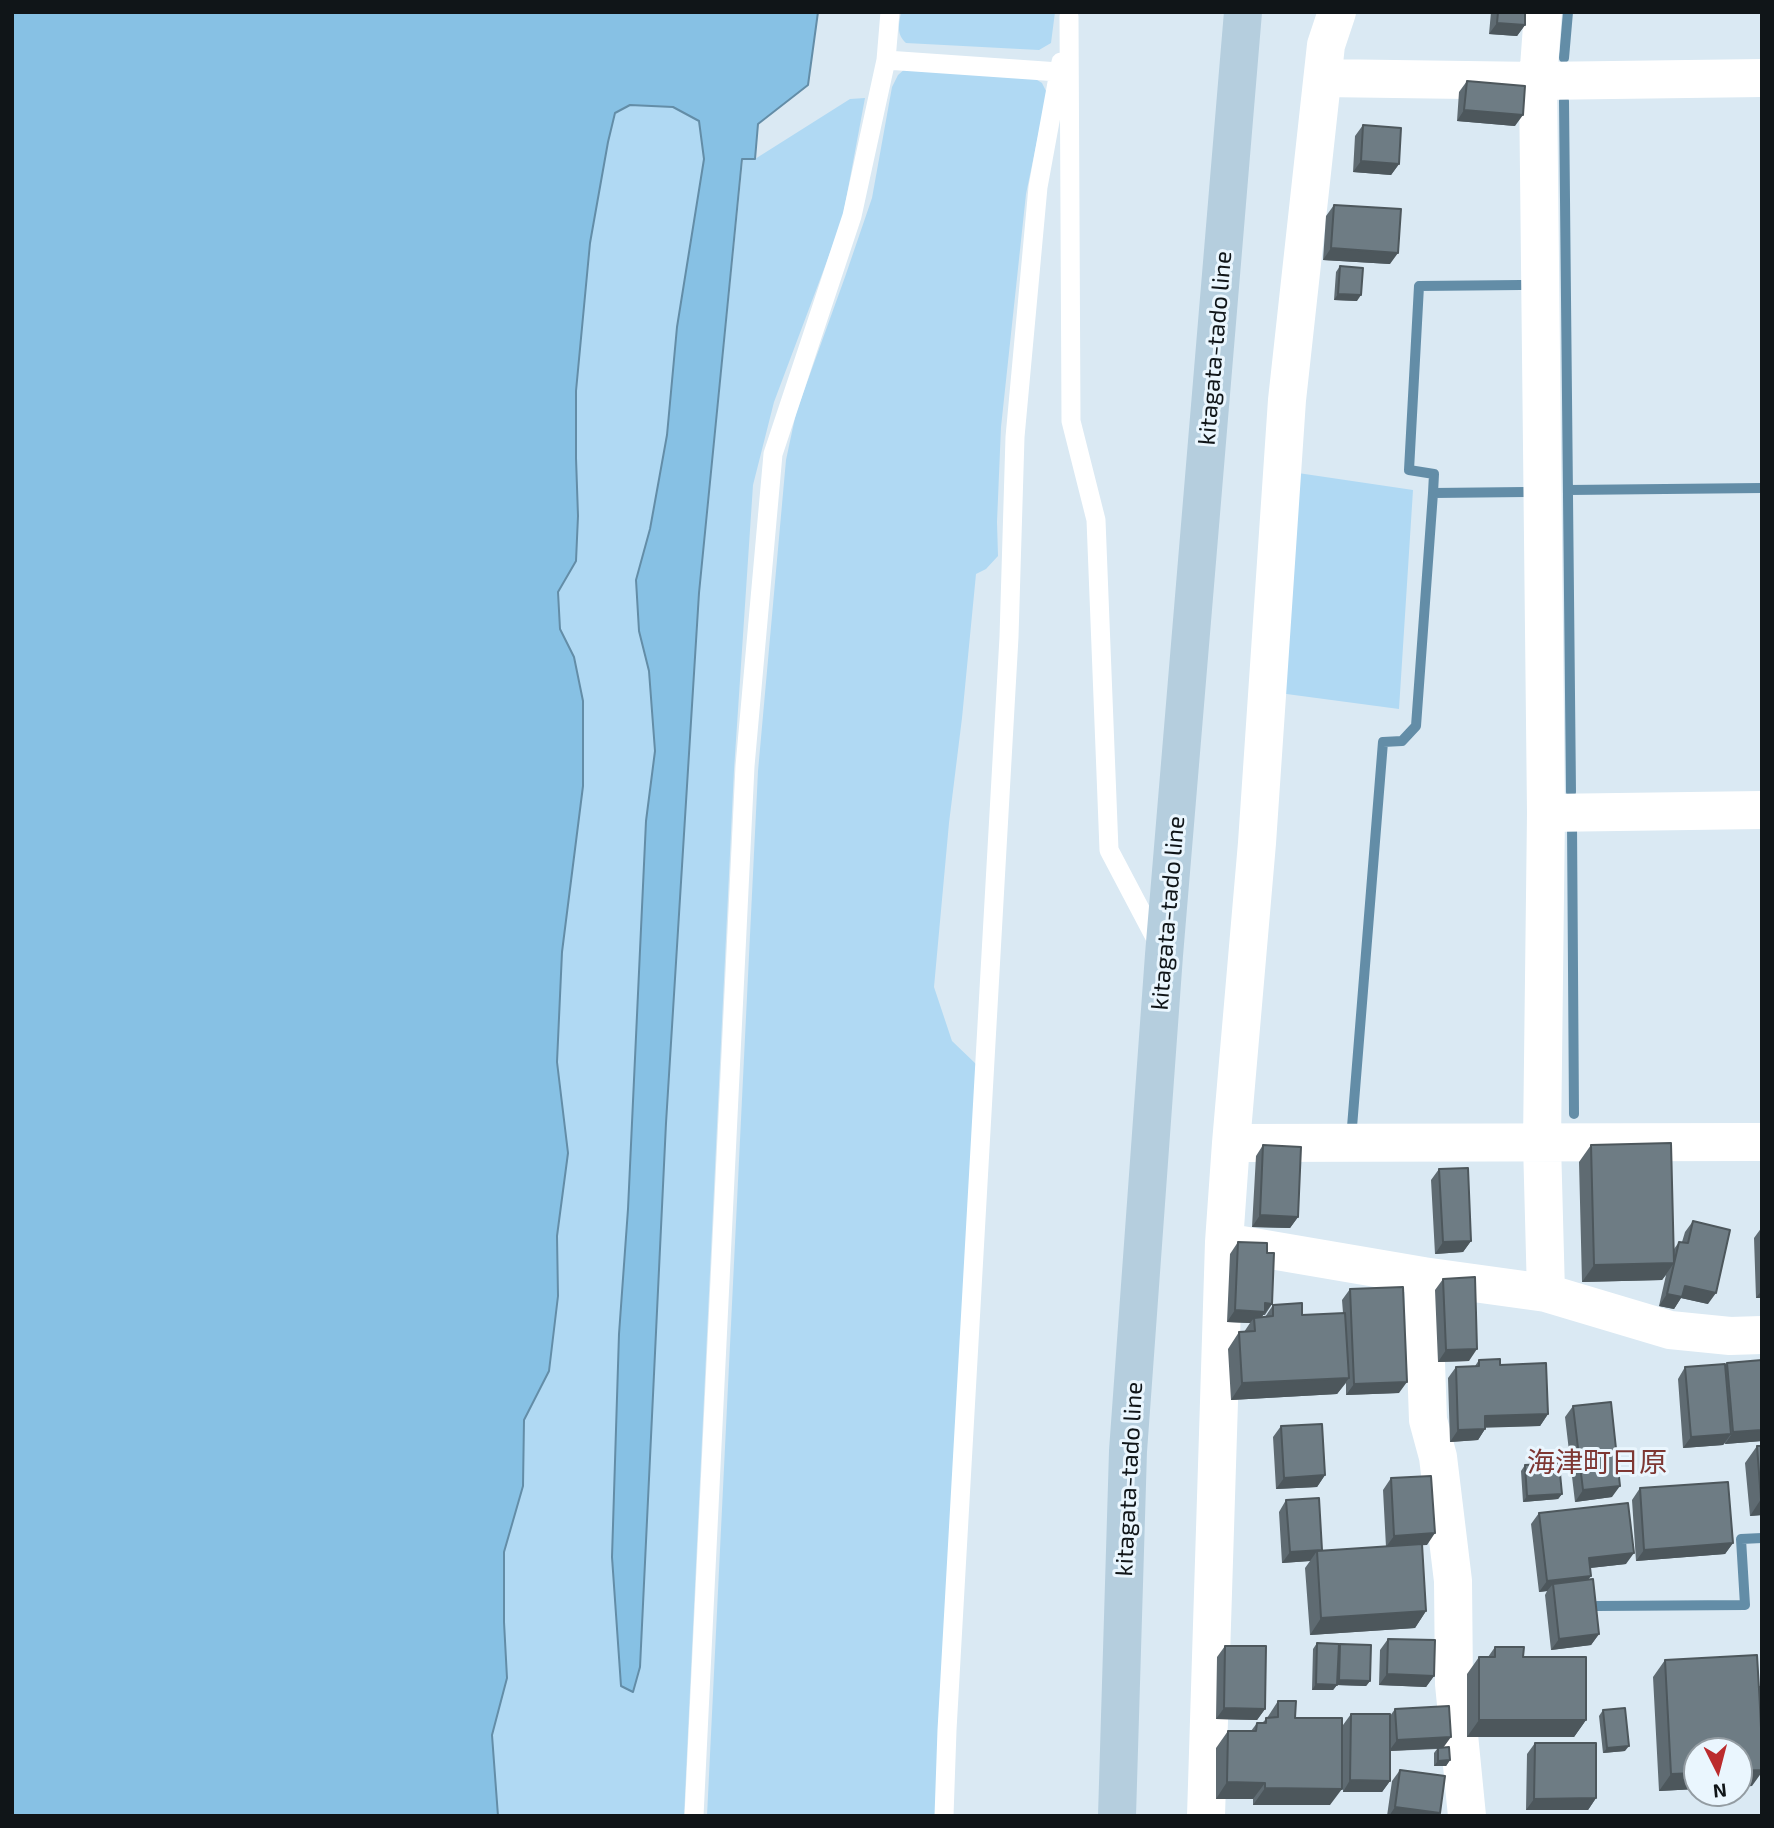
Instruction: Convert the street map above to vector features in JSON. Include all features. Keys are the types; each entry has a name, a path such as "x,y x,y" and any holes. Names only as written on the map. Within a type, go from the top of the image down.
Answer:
{"main road":[{"name":"kitagata-tado line","path":"1116,1816 1128,1451 1164,955 1243,12"}],"street":[{"path":"1206,1816 1224,1242 1231,1143 1259,816 1287,400 1326,45 1337,12"},
{"path":"1543,12 1538,81 1546,813 1542,1143 1546,1293"},
{"path":"1323,78 1538,81 1762,78"},
{"path":"1546,813 1762,810"},
{"path":"1231,1143 1762,1142"},
{"path":"1224,1242 1423,1276 1546,1293 1670,1330 1730,1336 1762,1335"},
{"path":"1423,1276 1428,1420 1438,1458 1453,1581 1454,1684 1467,1816"}],"lane":[{"path":"694,1816 745,766 773,454 852,216 886,60 890,12"},
{"path":"1069,14 1071,421 1096,520 1109,850 1164,955"},
{"path":"944,1816 1009,637 1015,437 1038,187 1069,14"},
{"path":"886,60 1059,72"}],"shaded area":[{"path":"12,12 818,12 808,85 758,124 755,159 742,159 699,593 666,1123 640,1667 633,1692 621,1686 612,1557 619,1334 628,1209 646,821 655,751 649,671 639,631 636,580 650,529 667,435 677,327 704,159 699,121 673,107 630,105 615,113 590,243 576,391 576,561 558,592 560,629 574,657 583,701 583,786 562,952 557,1062 568,1153 557,1236 558,1296 549,1371 524,1420 523,1486 504,1552 507,1678 492,1735 498,1816 12,1816"},
{"path":"901,12 1055,12 1051,43 1039,50 906,43 899,32"},
{"path":"906,68 1034,78 1042,83 1047,93 1026,194 1001,427 998,556 986,569 976,574 934,987 952,1041 976,1064 935,1816 707,1816 758,771 786,460 796,413 872,198 892,87 898,75"},
{"path":"865,98 842,221 774,402 753,485 734,770 684,1816 498,1816 492,1735 507,1678 504,1552 523,1486 524,1420 549,1371 558,1296 557,1236 568,1153 557,1062 562,952 583,786 574,657 560,629 558,592 576,560 576,391 590,243 608,142 615,113 630,105 673,107 699,121 704,159 677,327 667,435 650,529 636,580 639,631 649,671 655,751 646,821 628,1209 619,1334 621,1685 666,1123 699,593 743,159 755,159 850,99"},
{"path":"1298,473 1413,490 1399,709 1279,693"}],"building":[{"path":"1498,12 1525,12 1525,25 1497,23"},
{"path":"1467,81 1525,86 1523,115 1464,110"},
{"path":"1363,125 1401,128 1399,164 1361,161"},
{"path":"1334,205 1401,209 1398,253 1331,248"},
{"path":"1340,266 1363,268 1361,295 1338,294"},
{"path":"1671,1143 1674,1263 1594,1265 1591,1145"},
{"path":"1263,1145 1301,1147 1298,1217 1260,1215"},
{"path":"1468,1168 1471,1241 1443,1242 1439,1169"},
{"path":"1693,1221 1730,1230 1716,1293 1685,1286 1682,1297 1667,1294 1679,1242 1688,1243"},
{"path":"1238,1242 1267,1243 1267,1253 1274,1253 1272,1304 1265,1303 1265,1312 1235,1310"},
{"path":"1475,1277 1477,1349 1446,1350 1443,1279"},
{"path":"1403,1287 1407,1382 1354,1384 1350,1289"},
{"path":"1302,1303 1302,1315 1345,1313 1349,1378 1242,1383 1239,1332 1255,1331 1254,1318 1273,1316 1273,1305"},
{"path":"1500,1359 1500,1365 1546,1363 1548,1414 1485,1416 1485,1429 1458,1430 1456,1367 1479,1366 1479,1360"},
{"path":"1762,1360 1762,1430 1733,1432 1727,1363"},
{"path":"1725,1364 1731,1434 1691,1437 1685,1367"},
{"path":"1611,1402 1620,1486 1583,1490 1573,1406"},
{"path":"1322,1424 1325,1475 1284,1478 1281,1426"},
{"path":"1757,1446 1762,1446 1762,1499 1761,1499"},
{"path":"1559,1463 1562,1494 1527,1496 1525,1465"},
{"path":"1431,1476 1435,1533 1394,1536 1391,1478"},
{"path":"1728,1482 1733,1543 1644,1550 1640,1488"},
{"path":"1319,1498 1322,1550 1290,1552 1286,1500"},
{"path":"1628,1503 1634,1553 1589,1558 1591,1576 1547,1581 1539,1513"},
{"path":"1422,1544 1426,1611 1321,1618 1317,1551"},
{"path":"1593,1579 1599,1634 1559,1639 1553,1584"},
{"path":"1388,1639 1435,1640 1434,1676 1387,1674"},
{"path":"1317,1643 1339,1644 1337,1685 1316,1684"},
{"path":"1340,1644 1371,1645 1370,1681 1339,1680"},
{"path":"1225,1646 1266,1646 1265,1709 1224,1708"},
{"path":"1495,1647 1524,1647 1523,1657 1586,1657 1586,1720 1479,1720 1479,1657 1495,1657"},
{"path":"1757,1655 1762,1770 1753,1770 1753,1737 1683,1737 1683,1774 1671,1774 1665,1660"},
{"path":"1759,1687 1762,1687 1762,1728 1761,1728"},
{"path":"1278,1701 1296,1701 1295,1718 1342,1718 1342,1789 1265,1788 1265,1783 1227,1782 1228,1731 1256,1731 1257,1723 1266,1723 1266,1718 1278,1717"},
{"path":"1449,1706 1451,1737 1397,1740 1395,1709"},
{"path":"1625,1708 1629,1746 1607,1748 1603,1710"},
{"path":"1351,1714 1390,1714 1390,1781 1350,1780"},
{"path":"1535,1743 1596,1743 1596,1798 1534,1799"},
{"path":"1449,1747 1450,1760 1438,1761 1438,1748"},
{"path":"1400,1770 1445,1776 1440,1813 1395,1807"}],"waterway":[{"path":"1564,58 1568,12"},
{"path":"1564,101 1571,792"},
{"path":"1433,493 1434,474 1409,470 1419,286 1521,285"},
{"path":"1568,490 1762,488"},
{"path":"1352,1127 1383,742 1402,741 1416,726 1433,493 1526,492"},
{"path":"1574,1114 1572,824 1577,824"},
{"path":"1597,1606 1745,1605 1741,1539 1762,1538"}],"district":[{"name":"海津町日原","path":"1597,1463"}]}
